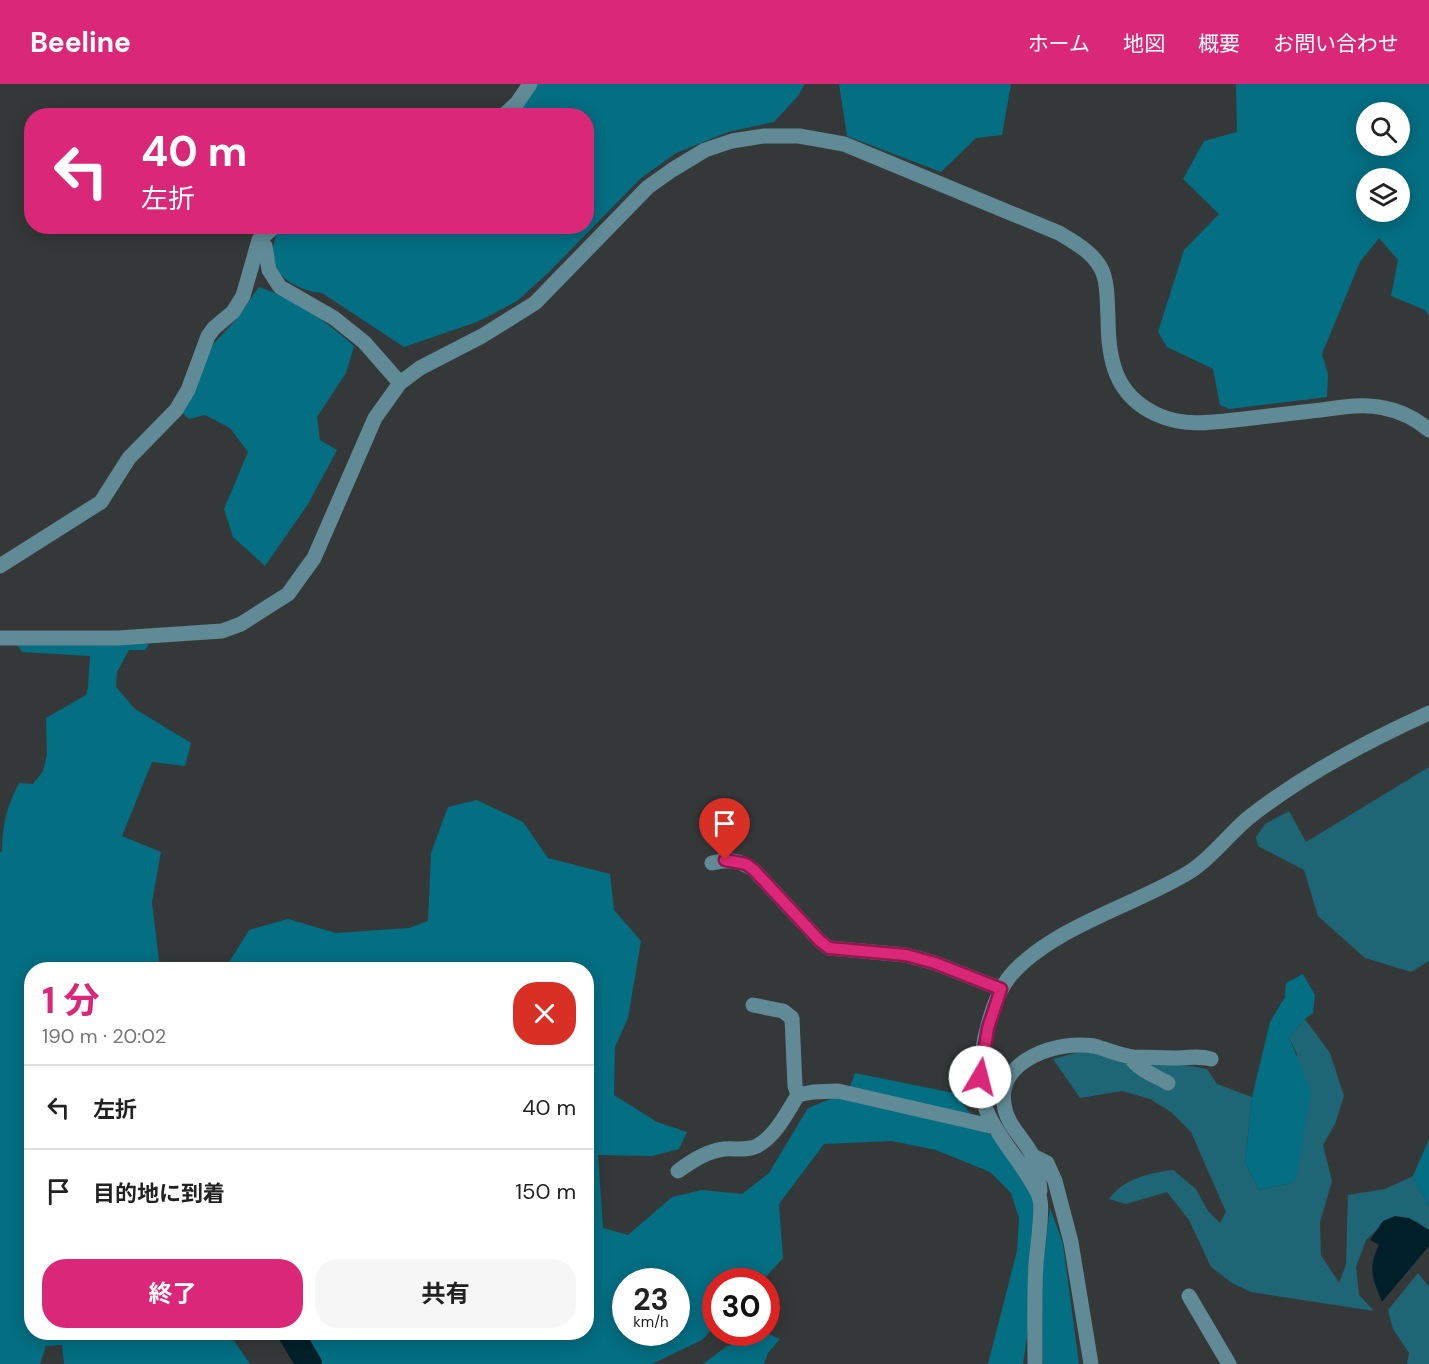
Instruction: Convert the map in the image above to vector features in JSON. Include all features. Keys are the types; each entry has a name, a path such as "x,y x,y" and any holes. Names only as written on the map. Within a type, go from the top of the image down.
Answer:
{"street":[{"path":"512,108 530,84"},
{"path":"0,638 118,638 222,631 241,624 265,610 288,594 314,558 375,418 400,383 420,368 491,331 535,303 648,187 680,165 705,150 732,141 764,136 799,136 844,144 1059,233 1084,248 1104,275 1109,347 1114,370 1131,398 1158,416 1176,422 1208,423 1344,407 1382,407 1404,413 1429,430"},
{"path":"0,566 101,501 129,458 176,410 188,390 208,336 233,312 243,296 259,240 266,234"},
{"path":"259,240 265,246 269,270 280,287 334,318 364,342 400,383"},
{"path":"1041,1200 1016,1156 995,1127 981,1096 980,1077 988,1028 1001,989 1010,976 1050,942 1192,870 1235,828 1290,787 1429,713"},
{"path":"712,863 725,860 746,864 829,948 906,955 935,963 1001,989"},
{"path":"753,1005 783,1011 792,1018 795,1086 798,1095"},
{"path":"1035,1364 1035,1285 1041,1200 1040,1182 1033,1156 1011,1124 1004,1105 1003,1092 1006,1083 1018,1067 1030,1058 1047,1050 1068,1046 1093,1046 1130,1057 1198,1056 1211,1059"},
{"path":"1130,1057 1139,1066 1168,1083"},
{"path":"678,1171 702,1155 723,1149 759,1145 777,1127 798,1095 813,1092 838,1091 995,1127"},
{"path":"1033,1156 1047,1163 1055,1181 1071,1242 1091,1364"},
{"path":"1188,1296 1229,1364"}],"shaded area":[{"path":"537,84 805,84 798,96 774,122 728,132 676,153 641,178 594,226 594,108 516,108"},
{"path":"839,84 1011,84 1002,135 976,138 941,172 847,136"},
{"path":"1236,84 1429,84 1429,316 1425,310 1391,296 1398,260 1379,238 1360,262 1322,354 1328,374 1327,397 1229,409 1220,405 1213,369 1167,347 1158,332 1184,250 1219,214 1183,179 1204,141 1237,132"},
{"path":"277,234 586,234 517,301 477,322 404,347 322,293 303,289 285,279 273,263"},
{"path":"259,287 310,312 354,346 346,373 317,417 320,440 337,450 308,504 265,566 233,537 224,509 248,452 230,428 205,415 189,419 179,410 205,353 236,320"},
{"path":"149,644 145,650 129,650 117,672 116,687 135,709 191,743 185,766 152,762 122,836 161,852 152,902 159,962 24,962 24,1340 234,1340 250,1364 64,1364 62,1345 46,1346 40,1364 0,1364 0,853 6,816 19,783 33,784 43,771 47,755 46,718 86,695 90,656 22,652 17,645"},
{"path":"1429,767 1429,961 1411,972 1365,958 1318,916 1304,870 1258,846 1256,837 1265,824 1289,811 1306,842"},
{"path":"477,800 523,822 548,858 610,874 614,910 641,941 628,1018 615,1047 614,1095 657,1122 687,1132 679,1149 652,1156 598,1155 603,1228 628,1235 672,1197 702,1190 742,1194 769,1173 808,1108 848,1092 855,1073 954,1093 980,1125 1009,1152 1039,1200 1023,1364 988,1364 1017,1251 1019,1218 1011,1193 990,1172 936,1150 892,1141 824,1144 779,1204 783,1258 774,1268 702,1268 702,1340 690,1346 690,1268 612,1268 612,1346 690,1346 652,1364 299,1364 292,1340 594,1340 594,962 229,962 249,930 288,919 336,933 409,928 428,921 431,853 448,807"},
{"path":"1303,974 1315,995 1313,1013 1289,1037 1311,1092 1295,1182 1259,1190 1245,1163 1252,1097 1270,1022 1285,997 1286,983"},
{"path":"1305,1019 1330,1053 1344,1096 1335,1124 1323,1145 1332,1181 1320,1222 1321,1255 1339,1283 1346,1265 1348,1195 1385,1189 1413,1176 1429,1207 1429,1230 1416,1221 1386,1221 1366,1240 1356,1267 1359,1295 1374,1311 1251,1292 1232,1283 1211,1267 1189,1220 1167,1192 1126,1204 1109,1199 1122,1186 1137,1178 1173,1170 1196,1189 1208,1211 1220,1223 1226,1212 1191,1132 1171,1112 1150,1099 1122,1091 1080,1098 1053,1059 1079,1052 1136,1056 1207,1069 1217,1084 1252,1097 1245,1163 1259,1190 1295,1182 1297,1054 1289,1037"},
{"path":"1429,1139 1429,1207 1413,1176"},
{"path":"1050,1208 1063,1244 1079,1364 1043,1364 1040,1289"},
{"path":"1395,1216 1409,1218 1429,1230 1429,1246 1382,1302 1372,1268 1379,1245 1370,1240 1383,1221"},
{"path":"1418,1273 1429,1287 1429,1364 1407,1364 1409,1353 1393,1329 1388,1310"},
{"path":"727,1346 774,1346 768,1353 764,1364 703,1364"}],"waterway":[{"path":"295,1340 309,1364"}],"route":[{"path":"725,860 746,864 754,870 829,948 906,955 935,963 1001,989 988,1028 980,1077"}]}
